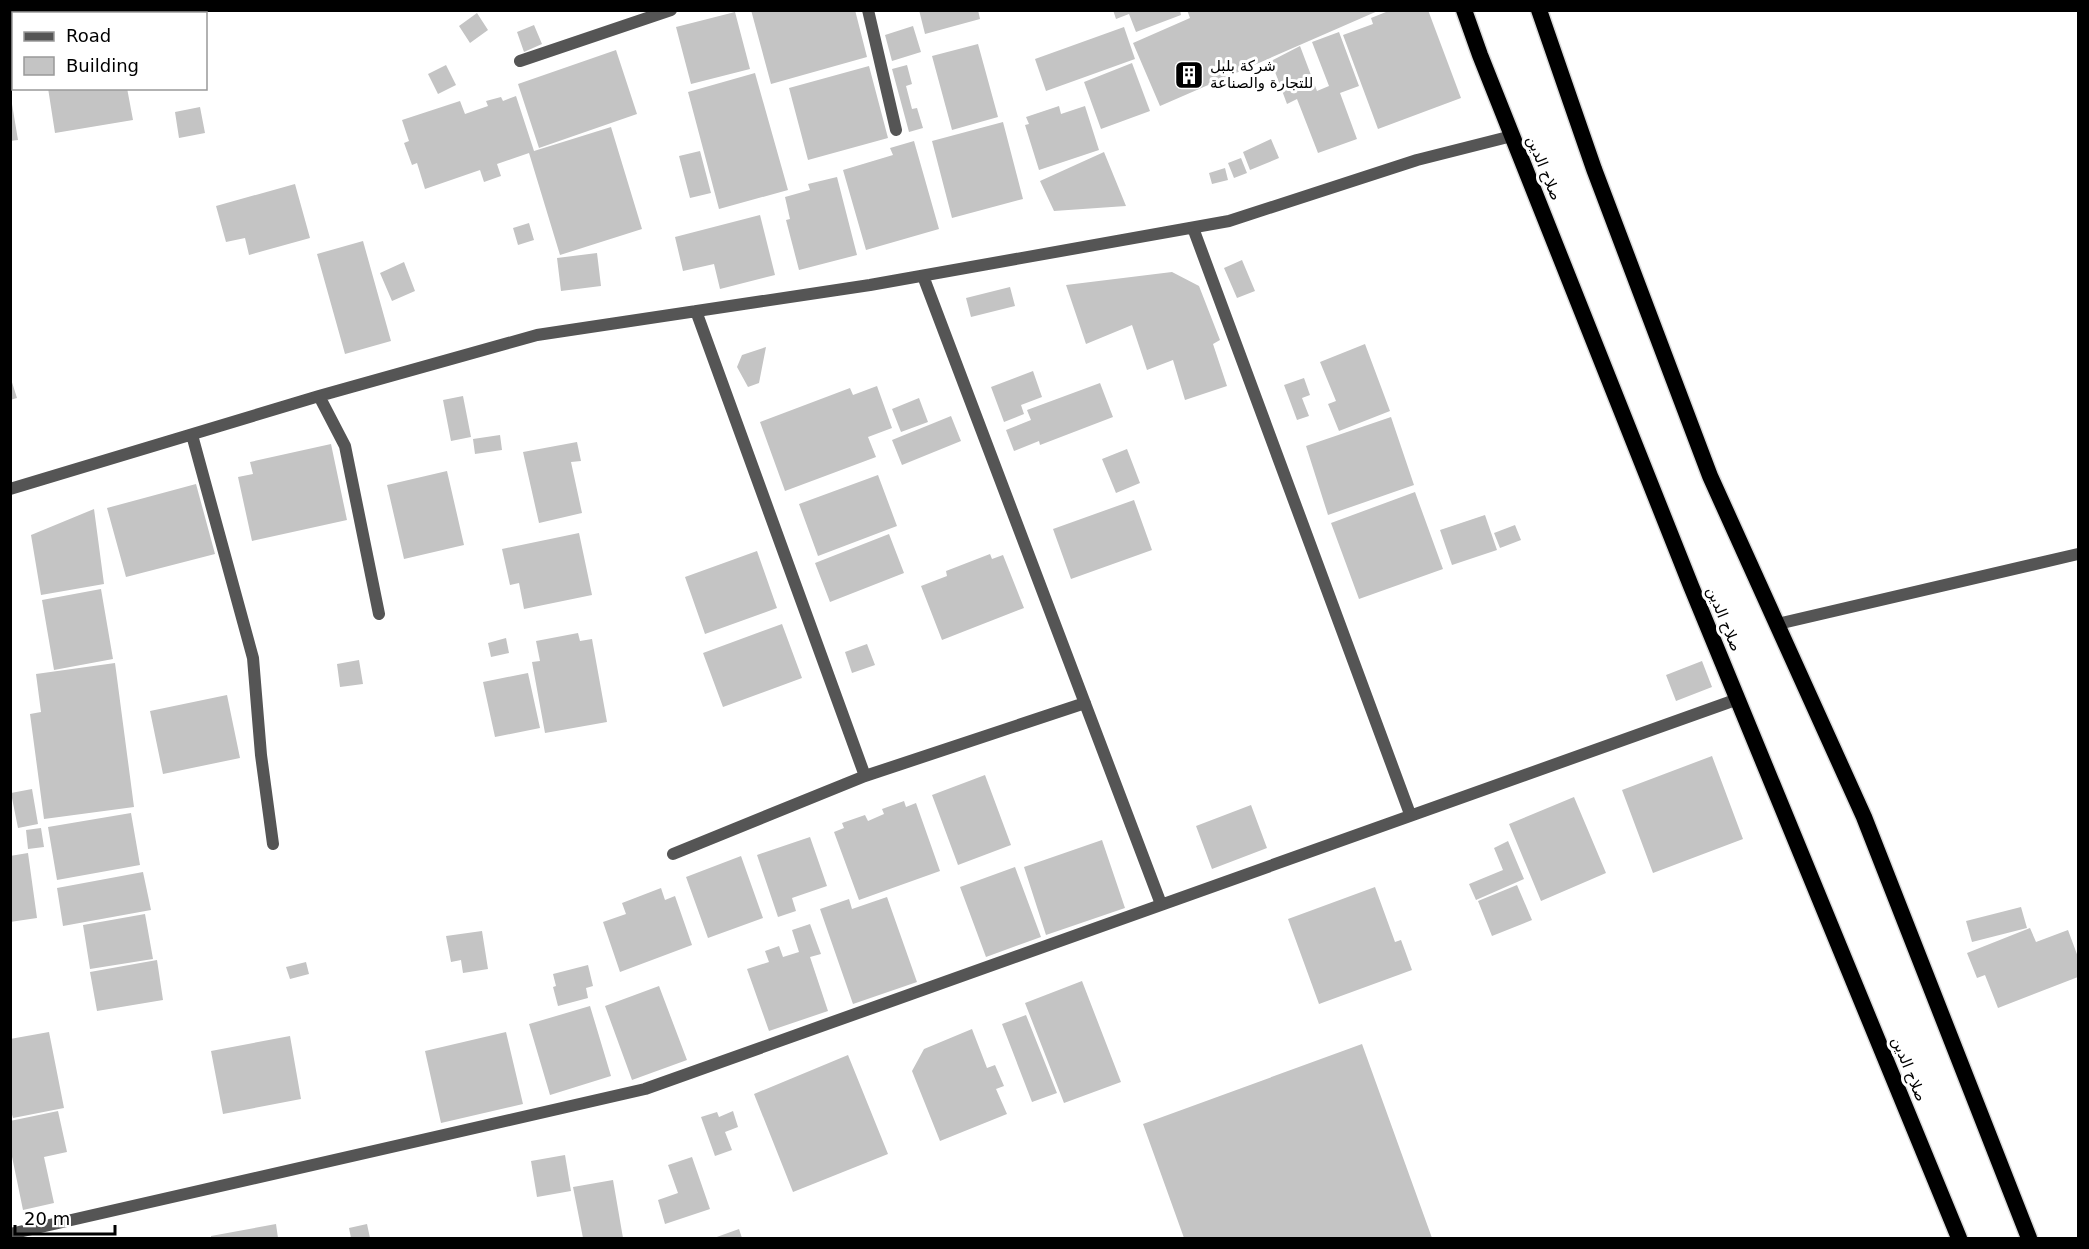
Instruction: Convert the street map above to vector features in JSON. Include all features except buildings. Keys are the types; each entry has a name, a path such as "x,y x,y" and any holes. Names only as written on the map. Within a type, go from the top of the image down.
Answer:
{"highway":[{"name":"صلاح الدين","path":"1464,10 1512,136 1738,699 1959,1239"},
{"path":"1539,10 1594,169 1710,477 1864,817 2029,1239"}],"street":[{"path":"520,61 670,10"},
{"path":"868,10 896,130"},
{"path":"10,489 319,396 537,335 923,276 1228,221 1418,160 1512,136"},
{"path":"1193,228 1410,814"},
{"path":"923,276 1161,904"},
{"path":"696,311 865,776"},
{"path":"319,396 345,446 379,614"},
{"path":"192,435 253,658 261,755 273,844"},
{"path":"1778,624 2079,554"},
{"path":"10,1234 645,1089 1410,814 1738,699"},
{"path":"673,854 865,776 1085,703"}],"place":[{"name":"شركة بلبل للتجارة والصناعة","path":"1189,75"}]}
